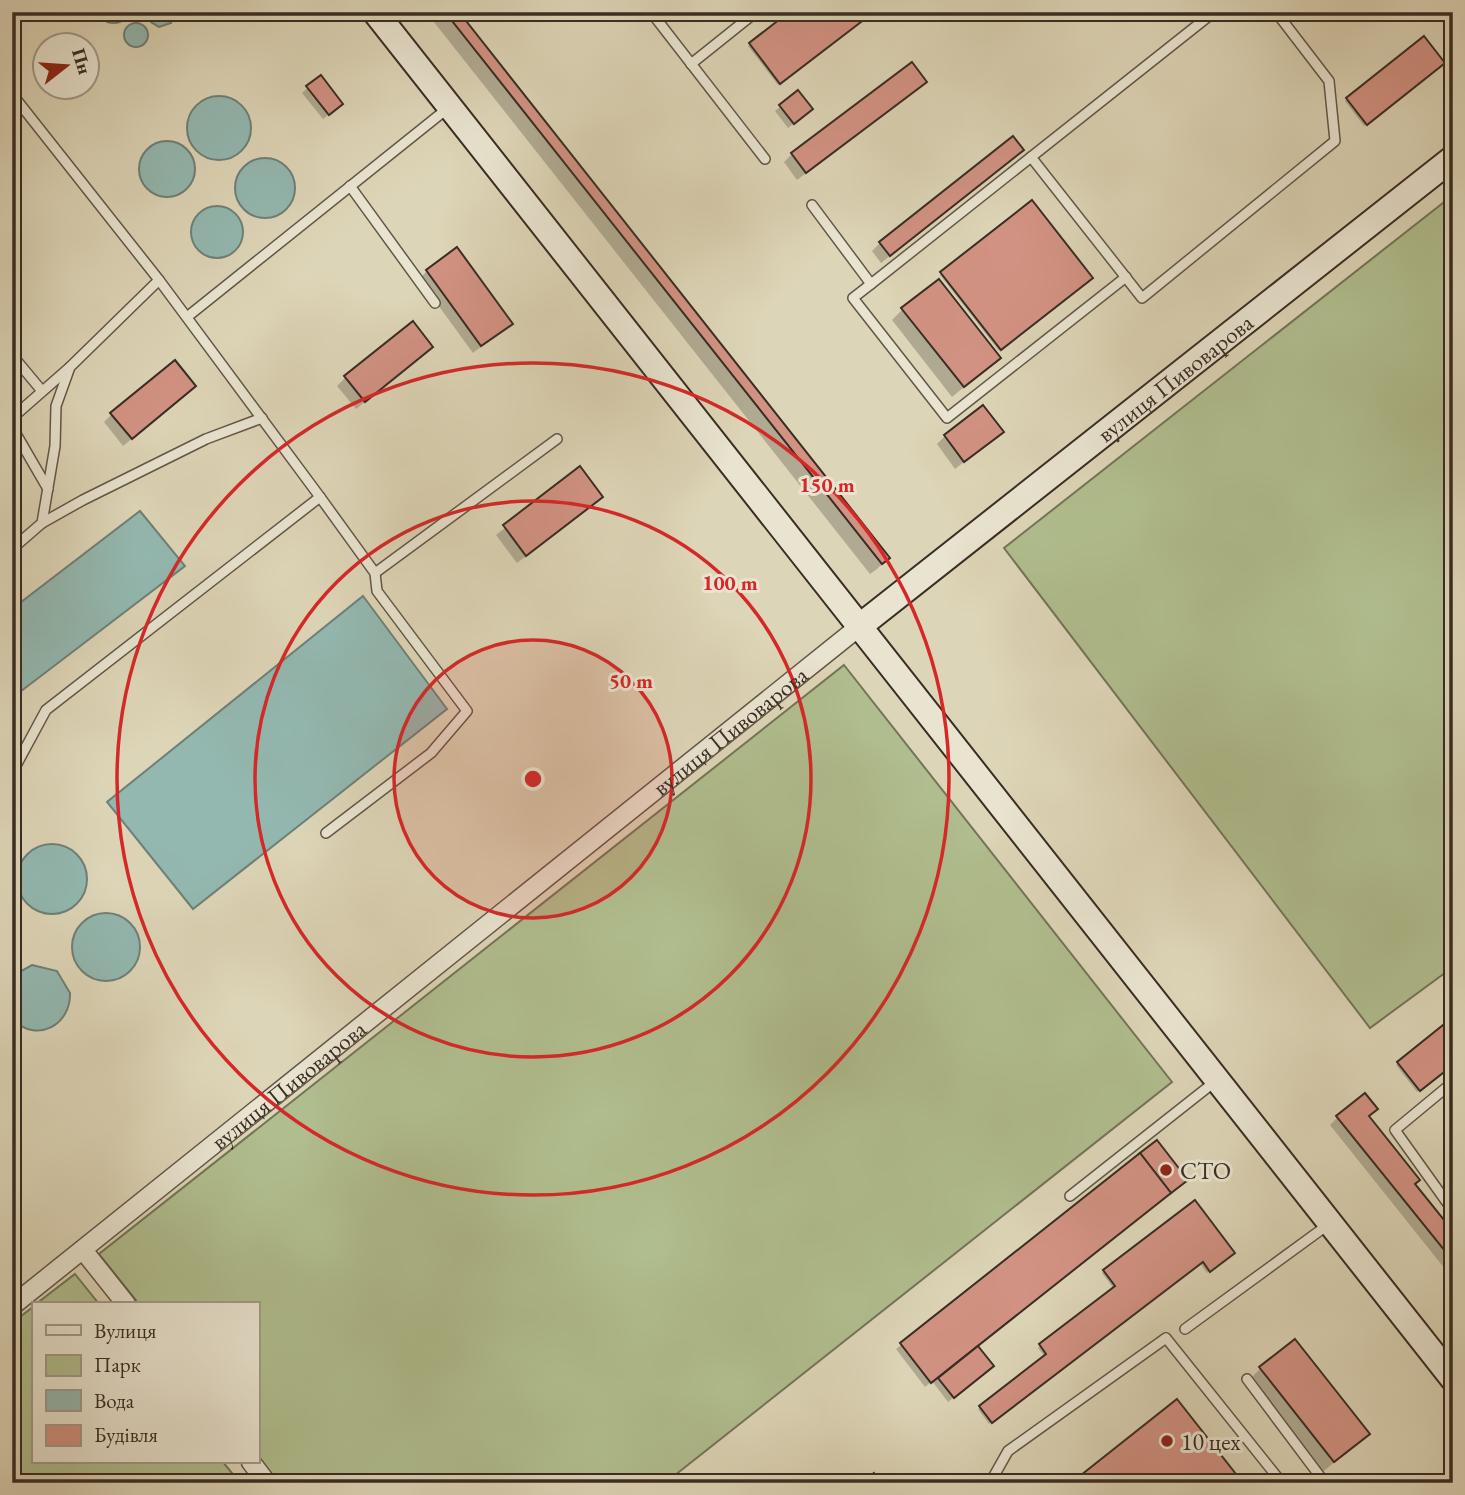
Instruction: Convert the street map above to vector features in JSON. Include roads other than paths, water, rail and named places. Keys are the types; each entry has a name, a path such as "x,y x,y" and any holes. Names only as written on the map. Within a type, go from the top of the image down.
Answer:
{"main road":[{"path":"375,12 1330,1223 1448,1362"},
{"name":"вулиця Пивоварова","path":"860,626 1453,158"}],"street":[{"name":"вулиця Пивоварова","path":"12,1306 860,626"},
{"path":"83,1250 124,1302"},
{"path":"253,1464 267,1483"}],"lane":[{"path":"651,12 765,159"},
{"path":"691,64 755,12"},
{"path":"1125,277 947,418 853,298 1214,12"},
{"path":"1031,158 1142,298 1335,141 1329,82 1276,12"},
{"path":"12,94 159,280 262,418 375,573 377,591 467,711 431,754 326,833"},
{"path":"187,317 449,106"},
{"path":"350,186 435,303"},
{"path":"812,205 872,284"},
{"path":"12,418 70,367 159,280"},
{"path":"12,355 42,391"},
{"path":"42,523 55,446 56,406 70,367"},
{"path":"12,548 42,523 206,439 262,418"},
{"path":"12,427 48,490"},
{"path":"375,573 557,439"},
{"path":"12,773 46,710 320,497"},
{"path":"1070,1196 1218,1080"},
{"path":"1453,1082 1395,1130 1453,1211"},
{"path":"1185,1329 1330,1223"},
{"path":"990,1483 1008,1451 1166,1338 1282,1483"},
{"path":"1247,1379 1325,1483"}],"water":[{"path":"100,12 128,12 123,20 114,23 107,22"},
{"path":"148,12 174,12 171,23 159,27 151,22"},
{"path":"136,23 145,26 148,35 145,44 136,47 127,44 124,35 127,26"},
{"path":"219,96 237,102 245,110 251,128 245,146 237,154 219,160 201,154 193,146 187,128 193,110 201,102"},
{"path":"167,141 178,143 187,149 193,158 193,180 187,189 178,195 167,197 156,195 147,189 141,180 139,169 141,158 147,149 156,143"},
{"path":"259,158 271,158 290,171 295,188 293,200 282,213 271,218 259,218 240,205 235,194 235,182 248,163"},
{"path":"217,206 236,213 243,232 236,251 217,258 198,251 191,232 198,213"},
{"path":"140,511 185,566 16,695 12,691 12,609"},
{"path":"363,596 447,709 193,909 107,802"},
{"path":"52,844 77,854 87,879 77,904 52,914 27,904 17,879 27,854"},
{"path":"12,912 19,932 12,953"},
{"path":"106,913 119,915 130,923 138,934 138,960 130,971 119,979 106,981 93,979 82,971 74,960 72,947 74,934 82,923 93,915"},
{"path":"32,965 57,971 70,993 69,1004 59,1022 42,1030 32,1030 12,1019 12,976"}],"place":[{"name":"СТО","path":"1166,1170"},
{"name":"10 цех","path":"1167,1441"}]}
